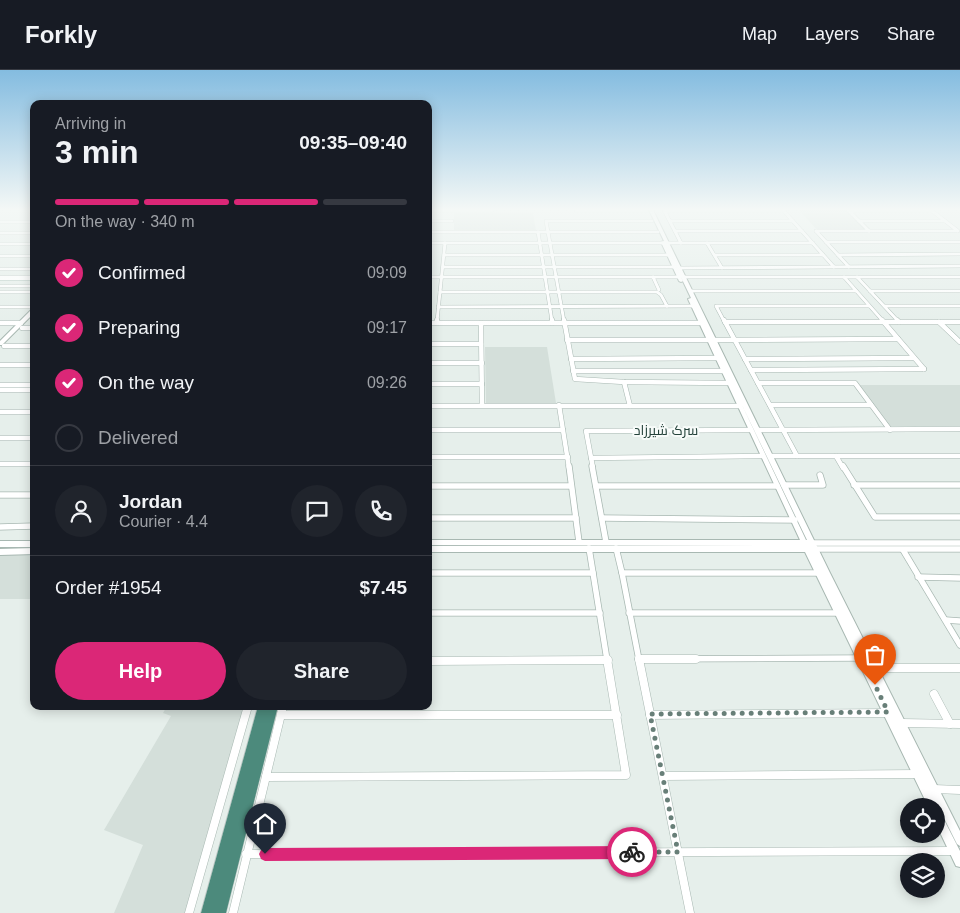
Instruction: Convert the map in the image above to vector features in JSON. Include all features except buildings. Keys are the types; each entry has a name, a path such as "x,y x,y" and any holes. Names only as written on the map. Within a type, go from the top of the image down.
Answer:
{"highway":[{"path":"208,913 263,710"},
{"path":"218,913 276,711"}],"main road":[{"path":"0,281 30,281"}],"street":[{"path":"437,323 444,249"},
{"path":"541,249 552,323"},
{"path":"551,249 576,379 624,382 728,383"},
{"path":"667,249 668,255 677,267"},
{"path":"668,249 682,277 693,306 771,456 819,573 929,798"},
{"path":"711,249 722,268"},
{"path":"818,249 834,267"},
{"path":"833,249 849,267"},
{"path":"838,255 960,254"},
{"path":"444,255 668,255"},
{"path":"715,255 823,255"},
{"path":"0,256 30,256"},
{"path":"443,267 722,268 960,266"},
{"path":"0,268 30,268"},
{"path":"653,277 659,290"},
{"path":"682,277 691,291 703,325"},
{"path":"751,370 923,370 844,277"},
{"path":"857,277 899,322"},
{"path":"432,278 960,277"},
{"path":"691,291 856,291"},
{"path":"870,291 960,291"},
{"path":"0,292 30,292"},
{"path":"440,292 657,292 661,295 667,306"},
{"path":"438,307 693,306"},
{"path":"797,456 716,306 869,306"},
{"path":"884,306 960,306"},
{"path":"0,307 30,308"},
{"path":"21,326 30,314"},
{"path":"1,344 30,319"},
{"path":"481,322 482,406"},
{"path":"725,322 960,322"},
{"path":"939,322 960,340"},
{"path":"0,323 30,327"},
{"path":"432,323 703,325"},
{"path":"567,340 898,340"},
{"path":"711,340 722,370 777,486 874,668 960,841"},
{"path":"1,344 30,346"},
{"path":"432,344 481,344"},
{"path":"571,359 717,358"},
{"path":"745,359 914,358"},
{"path":"432,363 482,363"},
{"path":"0,365 30,365"},
{"path":"573,371 722,370"},
{"path":"624,382 630,406"},
{"path":"758,383 855,383 890,430"},
{"path":"432,384 482,384"},
{"path":"0,385 30,385"},
{"path":"0,390 30,390"},
{"path":"559,405 568,457 578,542"},
{"path":"770,405 872,405"},
{"path":"432,406 739,406"},
{"path":"0,412 30,412"},
{"name":"سرک شیرزاد","path":"591,458 586,434 586,430 590,429 751,430"},
{"path":"432,430 563,430"},
{"path":"758,430 960,430"},
{"path":"0,438 30,438"},
{"path":"606,542 591,458 763,456"},
{"path":"771,456 960,456"},
{"path":"836,456 875,517 960,517"},
{"path":"432,457 568,457"},
{"path":"0,464 30,464"},
{"path":"784,485 823,485 820,475"},
{"path":"854,485 960,485"},
{"path":"432,486 572,486"},
{"path":"596,486 777,486"},
{"path":"0,495 30,495"},
{"path":"432,518 576,518"},
{"path":"602,518 795,520"},
{"path":"0,527 30,526"},
{"path":"432,549 606,542 903,550 960,549"},
{"path":"432,543 568,545 589,548 616,548 960,543"},
{"path":"0,544 30,544"},
{"path":"266,777 626,775 589,548"},
{"path":"616,548 690,913"},
{"path":"903,550 960,645"},
{"path":"0,552 30,551"},
{"path":"432,573 593,573"},
{"path":"622,573 819,573"},
{"path":"918,577 960,578"},
{"path":"432,614 600,613"},
{"path":"629,614 839,613"},
{"path":"946,620 960,621"},
{"path":"639,660 862,658"},
{"path":"432,661 608,660"},
{"path":"874,668 960,668"},
{"path":"934,694 950,724"},
{"path":"189,913 247,710"},
{"path":"233,913 266,777 276,711 617,715"},
{"path":"650,714 888,712"},
{"path":"902,723 960,724"},
{"path":"663,776 917,774"},
{"path":"934,789 960,790"},
{"path":"945,832 960,862"},
{"path":"246,854 954,851"}],"shaded area":[{"path":"485,347 547,347 556,403 486,403"},
{"path":"859,385 960,385 960,426 889,426"},
{"path":"30,551 30,599 0,599 0,552"},
{"path":"165,710 247,710 189,913 114,913 143,845 104,830 171,716 163,713"}],"way so far":[{"path":"632,852 678,852 650,714 888,712 875,685"}],"route":[{"path":"265,854 632,852"}]}
